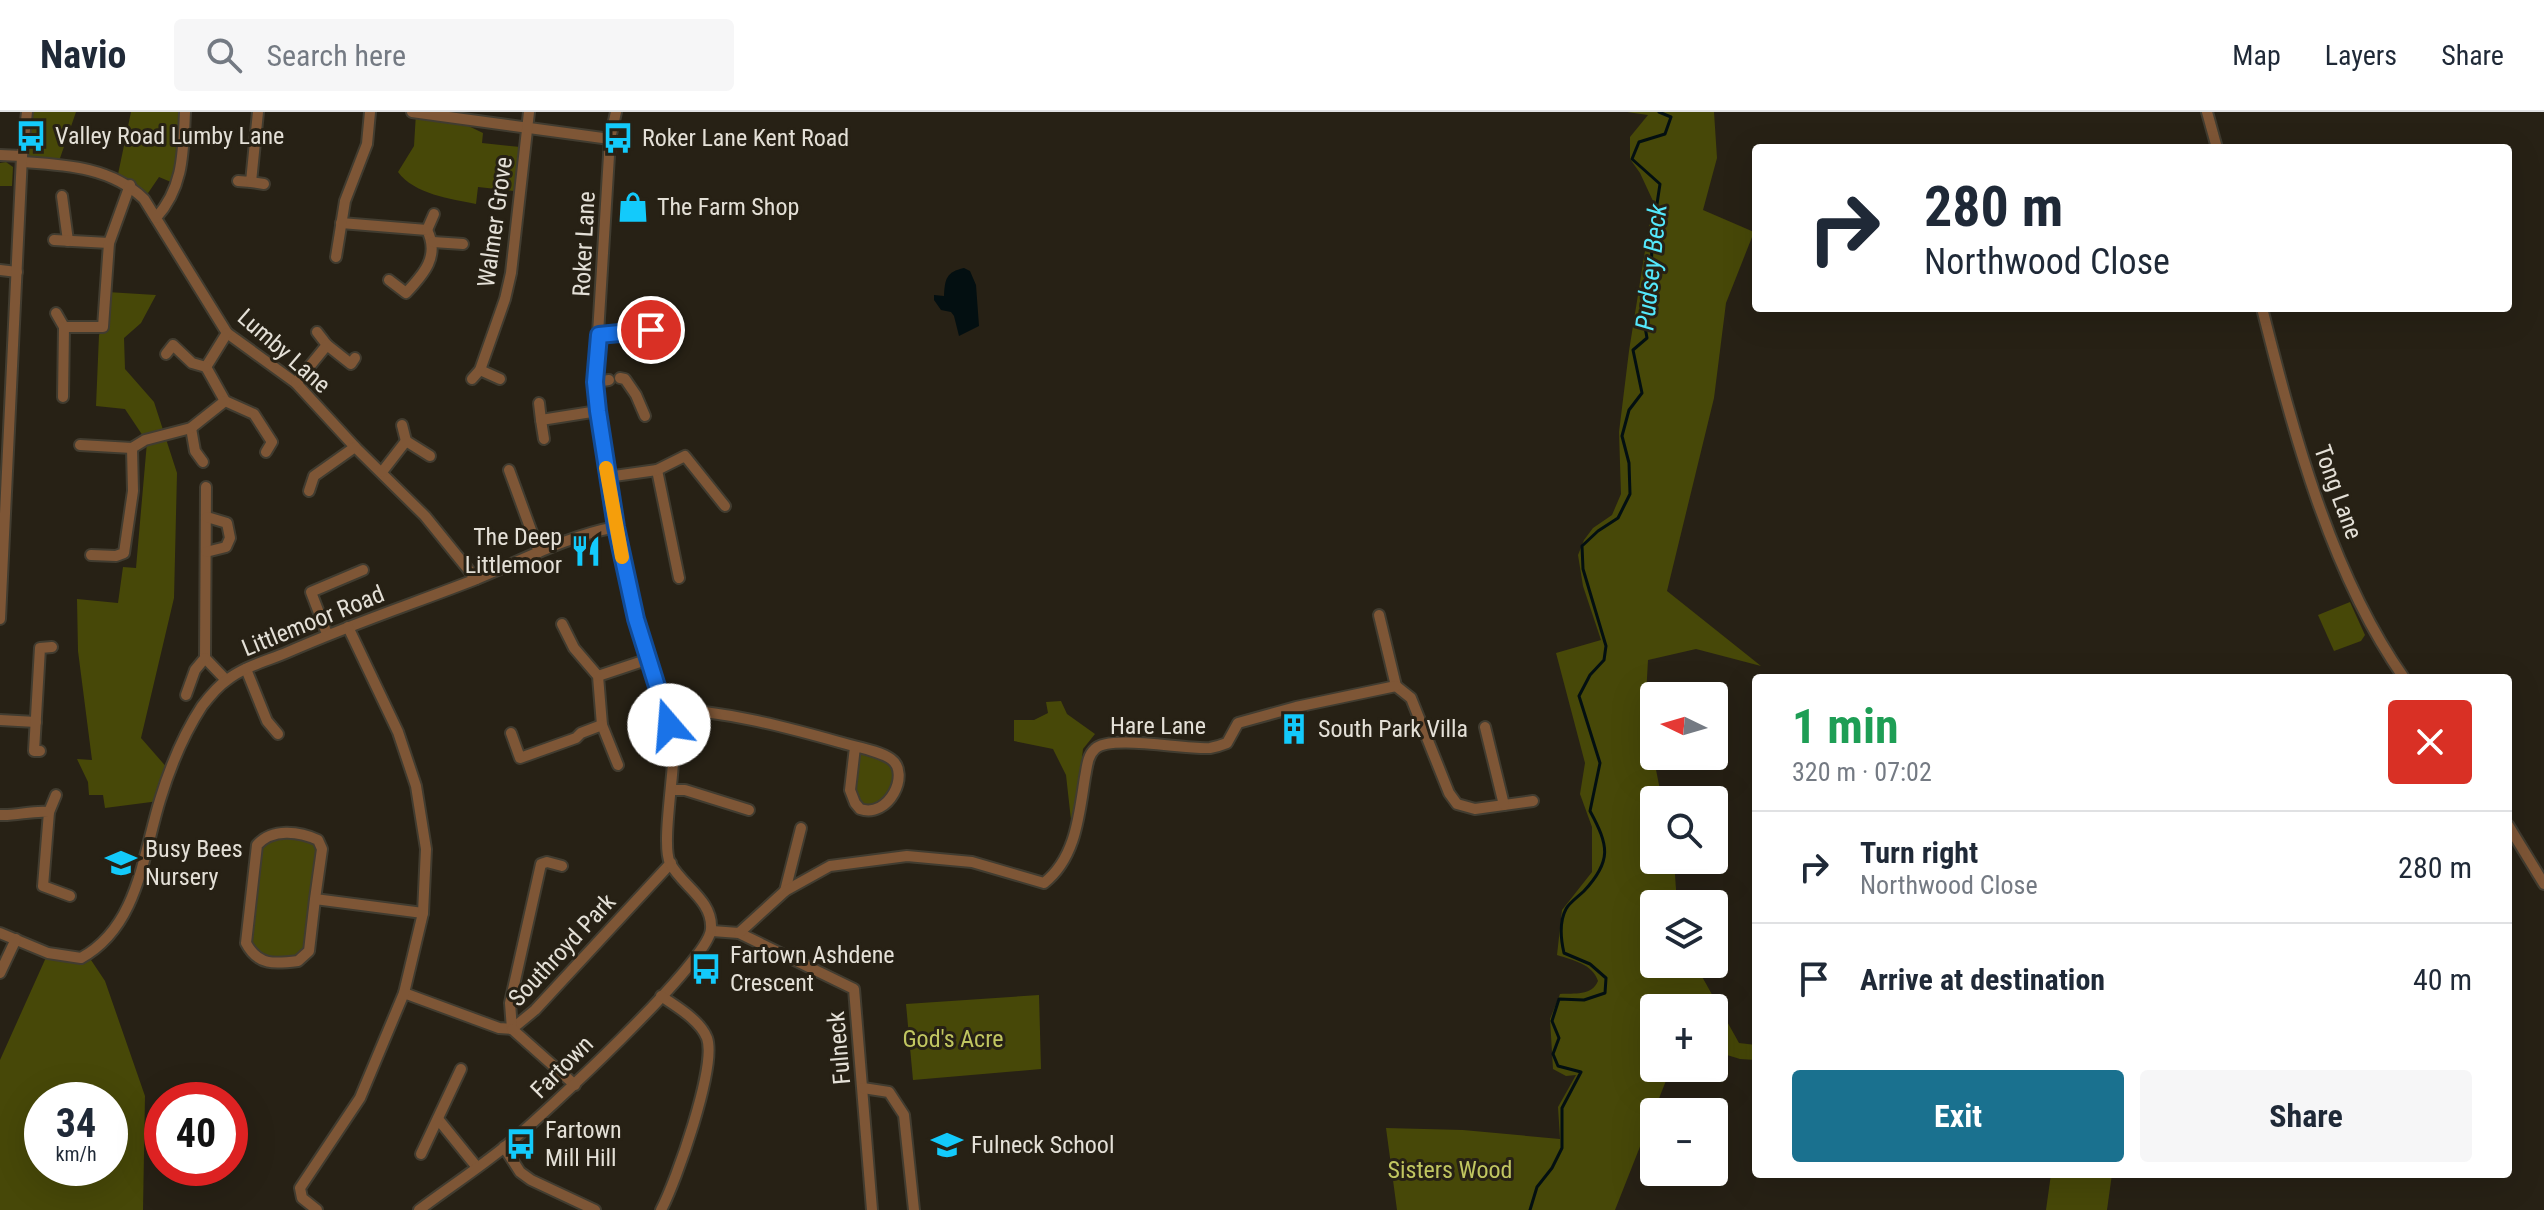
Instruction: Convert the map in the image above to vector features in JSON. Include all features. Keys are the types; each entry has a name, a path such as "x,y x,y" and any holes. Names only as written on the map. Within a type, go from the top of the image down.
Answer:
{"street":[{"path":"0,619 22,159 27,112"},
{"path":"156,218 167,207 178,185 185,112"},
{"path":"251,182 258,112"},
{"path":"336,257 345,201 367,144 370,112"},
{"path":"412,112 610,139"},
{"name":"Walmer Grove","path":"500,379 476,374 505,299 511,273 529,112"},
{"name":"Roker Lane","path":"616,112 610,139 595,382 607,477 629,592 674,742 666,846 671,863"},
{"path":"2207,112 2216,144"},
{"path":"0,155 105,173 130,185 109,243 103,327 64,327"},
{"path":"238,181 264,184"},
{"name":"Lumby Lane","path":"130,185 144,199 227,333 296,383 425,516 476,579"},
{"path":"62,196 68,241"},
{"path":"427,230 434,214"},
{"path":"341,223 427,230"},
{"path":"389,280 406,293 426,272 433,242 427,230"},
{"path":"54,240 109,243"},
{"path":"433,242 463,244"},
{"path":"0,270 17,272"},
{"name":"Tong Lane","path":"2263,312 2291,417 2322,513 2355,589 2401,674"},
{"path":"56,313 64,327 63,397"},
{"path":"599,335 651,330"},
{"path":"317,332 327,345 351,364 355,358"},
{"path":"206,367 227,333"},
{"path":"0,343 13,344"},
{"path":"166,354 173,345 192,363 206,367 225,401 254,414 274,444"},
{"path":"296,383 327,345"},
{"path":"595,382 625,379 645,416"},
{"path":"80,445 132,448 145,440 191,428 225,401"},
{"path":"539,403 544,439"},
{"path":"541,420 598,411"},
{"path":"402,425 406,441 430,456"},
{"path":"191,428 195,451 203,462"},
{"path":"382,472 406,441"},
{"path":"309,491 314,476 355,447"},
{"path":"91,555 116,556 124,553 133,491 132,448"},
{"path":"607,477 657,470 685,456 725,506"},
{"path":"509,470 539,552"},
{"path":"657,470 679,578"},
{"path":"186,695 195,670 205,658 206,487"},
{"path":"206,552 226,547 230,538 227,523 207,517"},
{"name":"Littlemoor Road","path":"0,933 48,953 81,958 120,922 133,895 159,801 180,745 204,704 226,680 327,634 476,579 593,531 616,527"},
{"path":"327,634 311,592 363,570"},
{"path":"1379,615 1396,686 1411,698 1449,793 1457,804 1475,809 1533,801"},
{"path":"562,624 574,648 598,676 602,725 618,765"},
{"path":"317,1210 302,1198 300,1188 360,1098 404,993 423,913 426,849 416,786 398,732 348,627"},
{"path":"40,751 34,751 40,648 52,647"},
{"path":"205,658 226,680"},
{"path":"598,676 649,659"},
{"path":"246,669 267,721 278,734"},
{"name":"Hare Lane","path":"739,933 785,891 830,866 907,856 972,862 1044,883 1054,875 1070,848 1078,825 1088,759 1095,748 1119,743 1212,748 1227,743 1238,723 1396,686"},
{"path":"665,708 743,716 855,747 889,757 898,766 899,772 890,800 873,812 860,809 852,797 855,747"},
{"path":"0,720 36,722"},
{"path":"511,733 522,763 602,725"},
{"path":"1485,727 1504,805"},
{"path":"672,790 685,790 749,810"},
{"path":"56,795 49,812 43,886 70,896"},
{"path":"0,815 31,810 49,812"},
{"path":"785,891 801,828"},
{"path":"2512,832 2544,884"},
{"path":"272,833 307,834 318,840 322,849 315,899 309,951 298,961 264,961 252,954 246,943 257,845 263,838 272,833"},
{"name":"Southroyd Park","path":"512,1029 510,1003 541,864 547,862 562,866"},
{"path":"671,863 701,900 710,915 712,931"},
{"name":"Southroyd Park","path":"512,1029 535,1010 671,863"},
{"path":"315,899 423,913"},
{"name":"Fulneck","path":"712,931 739,933 854,989 872,1210"},
{"name":"Fartown","path":"419,1210 504,1147 575,1085 700,954 712,931"},
{"path":"0,973 16,939"},
{"path":"404,993 499,1028 512,1029 575,1085"},
{"path":"661,996 694,1021 706,1035 709,1060 684,1158 661,1210"},
{"path":"421,1154 461,1069"},
{"path":"863,1088 889,1092 904,1115 914,1210"},
{"path":"438,1119 476,1166"},
{"path":"504,1147 520,1172 531,1180 595,1210"}],"green space":[{"path":"27,112 76,112 58,164 22,156"},
{"path":"131,112 185,112 178,185 159,177 144,199 117,179"},
{"name":"Sisters Wood","path":"1627,112 1714,112 1717,158 1703,210 1752,231 1726,303 1714,398 1667,591 1761,666 1696,649 1648,660 1647,682 1640,682 1640,770 1656,770 1659,786 1640,786 1640,874 1675,874 1676,890 1640,890 1640,978 1703,978 1712,994 1640,994 1640,1082 1665,1082 1659,1098 1640,1098 1640,1147 1615,1210 1397,1210 1386,1128 1463,1130 1560,1139 1558,1107 1576,1075 1566,1076 1553,1069 1550,1019 1560,994 1587,991 1598,981 1592,970 1557,955 1562,910 1592,872 1592,827 1580,794 1585,763 1556,653 1601,640 1583,586 1578,555 1593,528 1612,515 1621,494 1619,432 1653,201 1630,159 1630,137 1648,115"},
{"path":"416,113 454,119 483,133 482,143 520,147 514,191 478,187 476,204 413,186 398,172 414,146"},
{"path":"6,162 13,167 12,186 0,186 0,163"},
{"path":"107,292 156,295 141,323 124,338 125,369 154,402 177,473 174,598 141,738 169,770 159,801 105,808 103,795 89,795 88,782 77,759 92,760 78,651 77,599 118,603 123,567 136,568 147,442 125,409 96,406 99,335 103,327"},
{"path":"2350,602 2365,635 2361,641 2334,651 2318,615"},
{"path":"1061,701 1067,714 1095,734 1083,749 1075,819 1071,820 1066,775 1053,749 1014,741 1014,720 1034,720 1048,713 1046,702"},
{"path":"855,747 894,761 895,788 879,810 855,803"},
{"path":"272,833 318,840 309,951 298,961 264,961 246,943 257,845"},
{"path":"48,953 87,954 105,981 144,1093 143,1210 0,1210 0,1060"},
{"name":"God's Acre","path":"1039,995 1041,1069 913,1080 906,1004"},
{"path":"1728,1023 1739,1043 1752,1045 1752,1060 1728,1055"},
{"path":"2050,1178 2111,1178 2107,1210 2046,1210"}],"shaded area":[{"path":"964,268 970,271 976,285 979,326 959,336 954,316 941,310 934,295 944,296 948,277"}],"waterway":[{"name":"Pudsey Beck","path":"1530,1210 1537,1187 1562,1148 1562,1108 1581,1072 1558,1066 1553,1054 1559,1038 1552,1021 1559,999 1584,1000 1605,993 1606,978 1590,964 1564,953 1561,937 1566,909 1593,880 1605,853 1601,834 1590,811 1600,763 1579,696 1590,675 1604,660 1606,646 1583,569 1582,546 1618,518 1630,494 1629,463 1622,436 1629,410 1642,393 1633,350 1647,338 1642,310 1651,290 1652,237 1660,184 1632,159 1639,142 1665,134 1671,117 1659,112"}],"slow traffic":[{"path":"606,468 622,557"}],"place":[{"name":"Valley Road Lumby Lane","path":"31,136"},
{"name":"Roker Lane Kent Road","path":"618,138"},
{"name":"The Farm Shop","path":"633,207"},
{"name":"The Deep Littlemoor","path":"586,551"},
{"name":"South Park Villa","path":"1294,729"},
{"name":"Busy Bees Nursery","path":"121,863"},
{"name":"Fartown Ashdene Crescent","path":"706,969"},
{"name":"Fartown Mill Hill","path":"521,1144"},
{"name":"Fulneck School","path":"947,1145"}],"route":[{"path":"651,330 599,335 595,382 607,477 629,592 669,725"}]}
